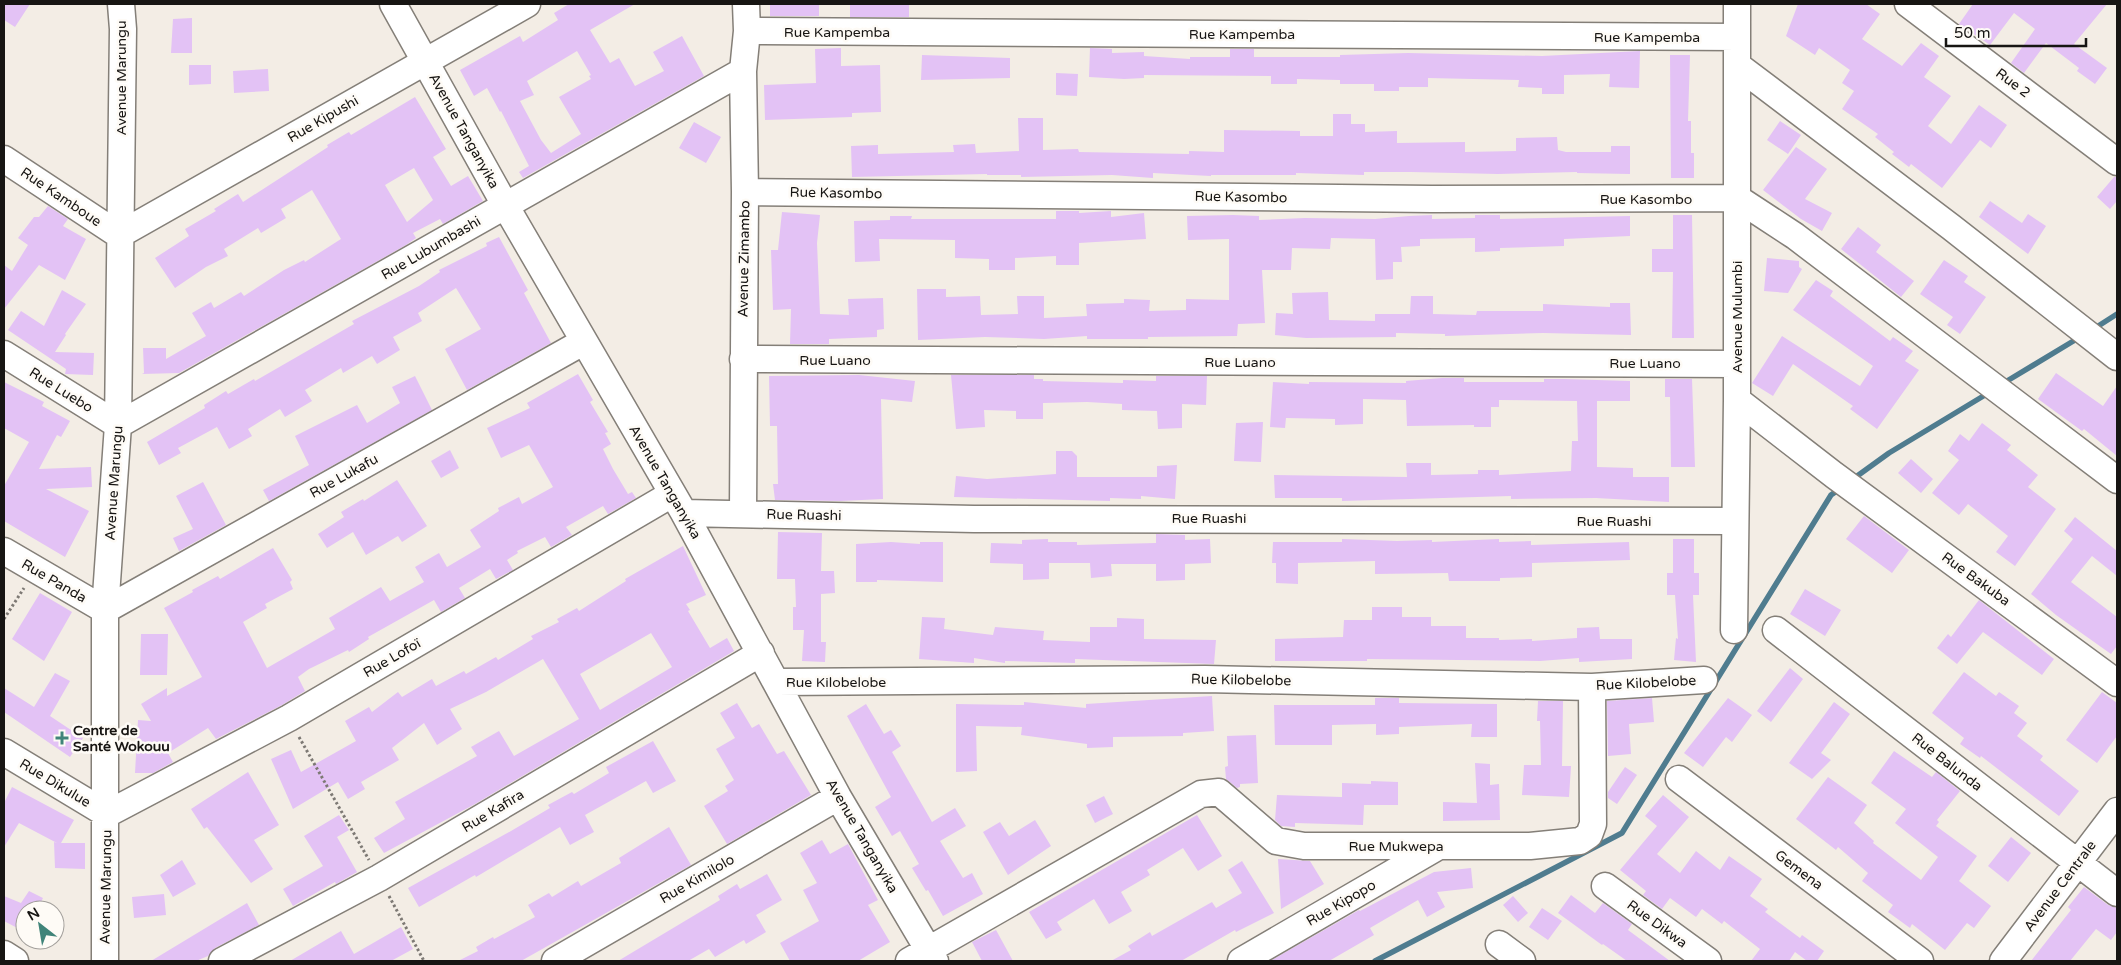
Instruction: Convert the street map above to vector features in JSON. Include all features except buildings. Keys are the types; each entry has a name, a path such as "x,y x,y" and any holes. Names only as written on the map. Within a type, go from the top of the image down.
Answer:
{"street":[{"name":"Avenue Marungu","path":"105,961 107,814 105,610 118,425 123,30 121,4"},
{"name":"Avenue Tanganyika","path":"393,4 505,206 678,504 777,682 924,957"},
{"name":"Rue Kipushi","path":"119,235 425,60 527,4"},
{"name":"Avenue Zimambo","path":"743,514 745,192 743,70 747,31 746,4"},
{"name":"Avenue Mulumbi","path":"1734,630 1738,198 1737,4"},
{"name":"Rue 2","path":"1908,4 2117,162"},
{"name":"Rue Kampemba","path":"747,31 1738,37"},
{"path":"1737,66 1951,227 2117,357"},
{"name":"Rue Lubumbashi","path":"118,425 743,70"},
{"name":"Rue Kamboue","path":"4,159 119,235"},
{"name":"Rue Kasombo","path":"745,192 1432,200 1738,198"},
{"path":"1738,198 1795,236 2117,480"},
{"name":"Rue Lukafu","path":"105,610 583,342"},
{"name":"Rue Luebo","path":"4,354 118,425"},
{"name":"Rue Luano","path":"743,359 1736,364"},
{"name":"Rue Bakuba","path":"1737,400 1834,475 2117,682"},
{"name":"Rue Ruashi","path":"678,504 743,514 974,519 1735,521"},
{"name":"Rue Lofoï","path":"107,814 288,718 678,504"},
{"name":"Rue Panda","path":"4,551 105,610"},
{"name":"Rue Balunda","path":"1776,630 2117,893"},
{"name":"Rue Kafira","path":"222,961 379,878 761,653"},
{"name":"Rue Kilobelobe","path":"777,682 1205,679 1592,687 1704,680"},
{"name":"Rue Mukwepa","path":"924,957 1201,794 1219,792 1276,841 1304,846 1562,844 1580,841 1589,835 1592,824 1592,687"},
{"name":"Rue Dikulue","path":"4,752 107,814"},
{"name":"Gemena","path":"1679,778 1920,961"},
{"name":"Rue Kimilolo","path":"555,961 838,797"},
{"name":"Avenue Centrale","path":"2003,961 2117,811"},
{"name":"Rue Kipopo","path":"1242,961 1440,846"},
{"name":"Rue Dikwa","path":"1605,886 1708,961"},
{"path":"1499,944 1522,961"},
{"path":"4,954 15,961"}],"path":[{"path":"4,619 35,570"},
{"path":"288,718 424,961"}],"waterway":[{"path":"2092,330 2117,314"},
{"path":"2002,384 2080,337"},
{"path":"1853,479 1889,453 1990,392"},
{"path":"1375,961 1622,833 1831,495 1841,488"}],"place":[{"name":"Centre de Santé Wokouu","path":"62,738"}]}
